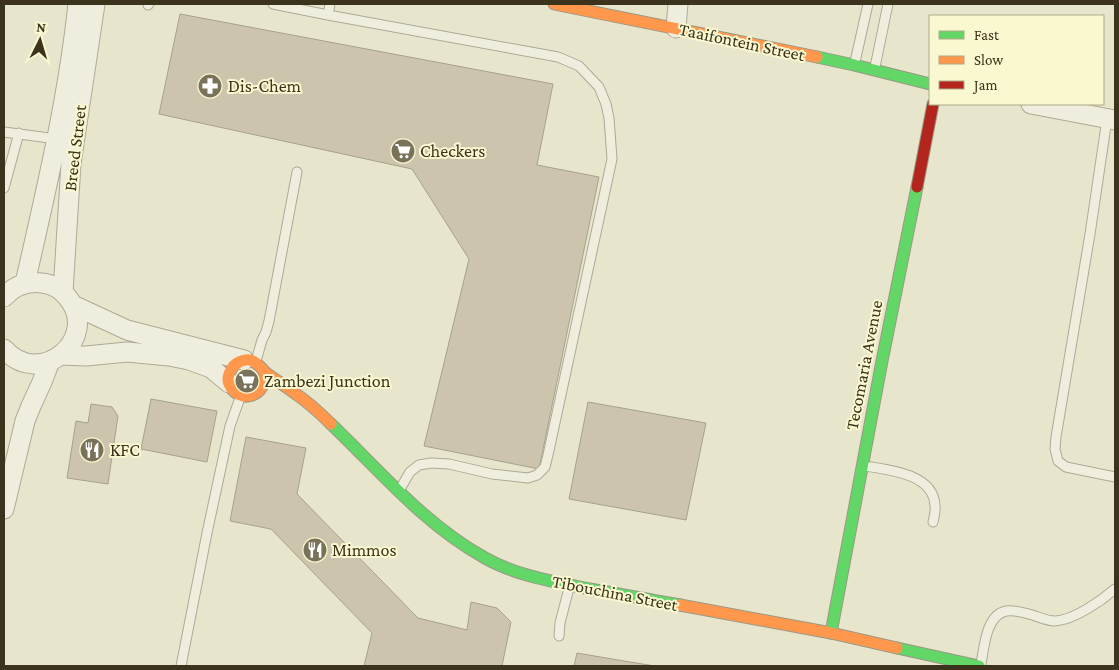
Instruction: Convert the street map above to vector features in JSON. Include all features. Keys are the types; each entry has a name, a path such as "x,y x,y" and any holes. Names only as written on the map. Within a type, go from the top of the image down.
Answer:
{"street":[{"name":"Breed Street","path":"12,289 52,163 74,44 78,4"},
{"name":"Breed Street","path":"56,358 70,346 76,331 76,315 68,298 71,164 95,4"},
{"name":"Taaifontein Street","path":"554,4 854,65 929,84"},
{"path":"676,28 678,4"},
{"name":"Tecomaria Avenue","path":"831,634 882,361 933,105"},
{"path":"1036,105 1111,120"},
{"path":"12,289 37,282 48,284 68,298 127,330 153,338 250,360 261,365 264,370 266,376 262,389 242,390 228,377 233,366 238,362 250,360"},
{"path":"4,353 26,363 36,364 56,358 127,352 169,356 189,360 211,368 242,390 308,403"},
{"path":"4,509 30,406 56,358"},
{"name":"Tibouchina Street","path":"264,370 308,403 425,515 462,544 488,559 509,568 569,585 831,634 979,666"}],"lane":[{"path":"273,4 558,57 579,66 599,87 606,104 612,159 545,467 537,475 528,478 492,474 449,464 431,462 419,465 410,472 399,492"},
{"path":"328,15 330,4"},
{"path":"854,65 868,4"},
{"path":"875,70 888,4"},
{"path":"1111,120 1090,234 1055,449 1058,461 1066,467 1115,476"},
{"path":"4,132 57,138"},
{"path":"4,188 19,133"},
{"path":"250,360 262,340 270,321 297,172"},
{"path":"181,666 206,533 230,426 242,390"},
{"path":"862,465 900,473 924,483 932,494 935,506 933,522"},
{"path":"559,636 560,623 569,585"},
{"path":"979,666 989,628 993,620 1005,611 1016,611 1053,621 1061,620 1091,607 1115,589"}],"building":[{"path":"180,14 553,84 537,165 599,177 539,469 424,446 469,259 412,169 159,114"},
{"path":"151,399 217,411 207,462 141,449"},
{"path":"588,402 706,423 686,520 569,499"},
{"name":"KFC","path":"91,404 112,407 118,416 108,484 67,478 76,421 88,423"},
{"path":"246,437 306,448 297,494 418,618 467,630 471,602 497,608 511,622 502,666 364,666 372,633 271,529 230,521"},
{"path":"577,653 624,661 655,666 574,666"}],"traffic: fast":[{"path":"817,57 929,84"},
{"path":"831,633 917,187"},
{"path":"331,424 423,513 463,545 485,558 536,578 680,605"},
{"path":"897,648 979,666"}],"traffic: slow":[{"path":"554,4 817,57"},
{"path":"264,371 262,387 252,395 239,395 228,382 229,373 234,365 244,360 250,360 257,363 265,372 319,412 331,424"},
{"path":"680,605 831,633 897,648"}],"traffic: jam":[{"path":"917,187 933,105"}],"place":[{"name":"Dis-Chem","path":"210,86"},
{"name":"Checkers","path":"403,151"},
{"name":"Zambezi Junction","path":"247,381"},
{"name":"KFC","path":"92,450"},
{"name":"Mimmos","path":"315,550"}]}
